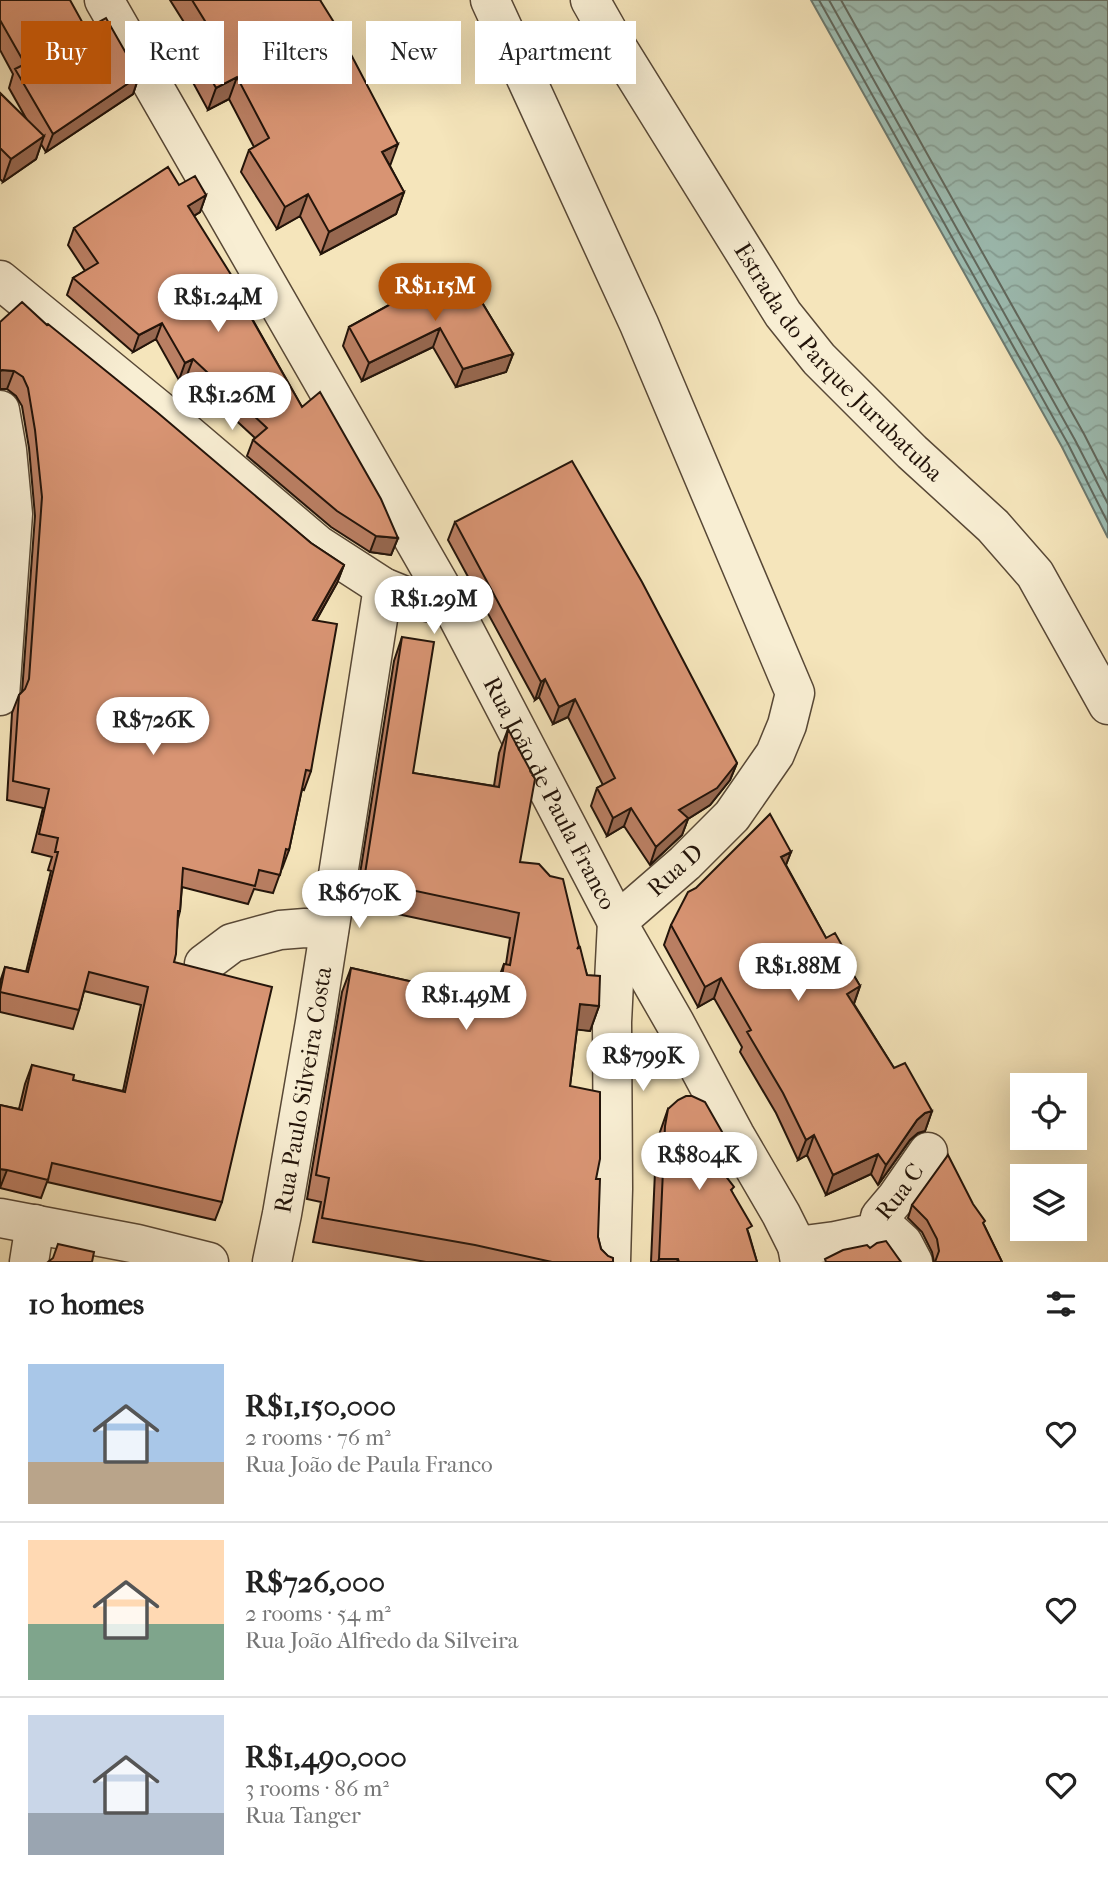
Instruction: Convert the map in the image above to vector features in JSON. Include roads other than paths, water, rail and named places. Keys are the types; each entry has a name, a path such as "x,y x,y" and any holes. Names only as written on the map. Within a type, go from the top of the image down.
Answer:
{"street":[{"name":"Rua João de Paula Franco","path":"104,0 453,608 617,922 781,1214 798,1254"},
{"name":"Rua D","path":"490,0 639,324 795,693 787,725 775,754 732,816 685,863 617,922"},
{"name":"Estrada do Parque Jurubatuba","path":"590,0 783,314 819,359 912,452 993,526 1035,574 1108,705"},
{"path":"0,281 165,415 318,545 383,587 410,598 453,608"},
{"path":"0,410 13,514 1,683"},
{"name":"Rua Paulo Silveira Costa","path":"272,1262 329,930 383,587"},
{"path":"611,1262 612,1021 617,922"},
{"path":"204,964 232,943 280,930 329,930"},
{"name":"Rua C","path":"883,1231 879,1224 880,1217 928,1152"},
{"path":"29,1262 17,1221 137,1244 209,1262"},
{"path":"798,1254 835,1241 883,1231 897,1236 913,1262"}],"water":[{"path":"811,0 1108,0 1108,538 1062,447"}]}
